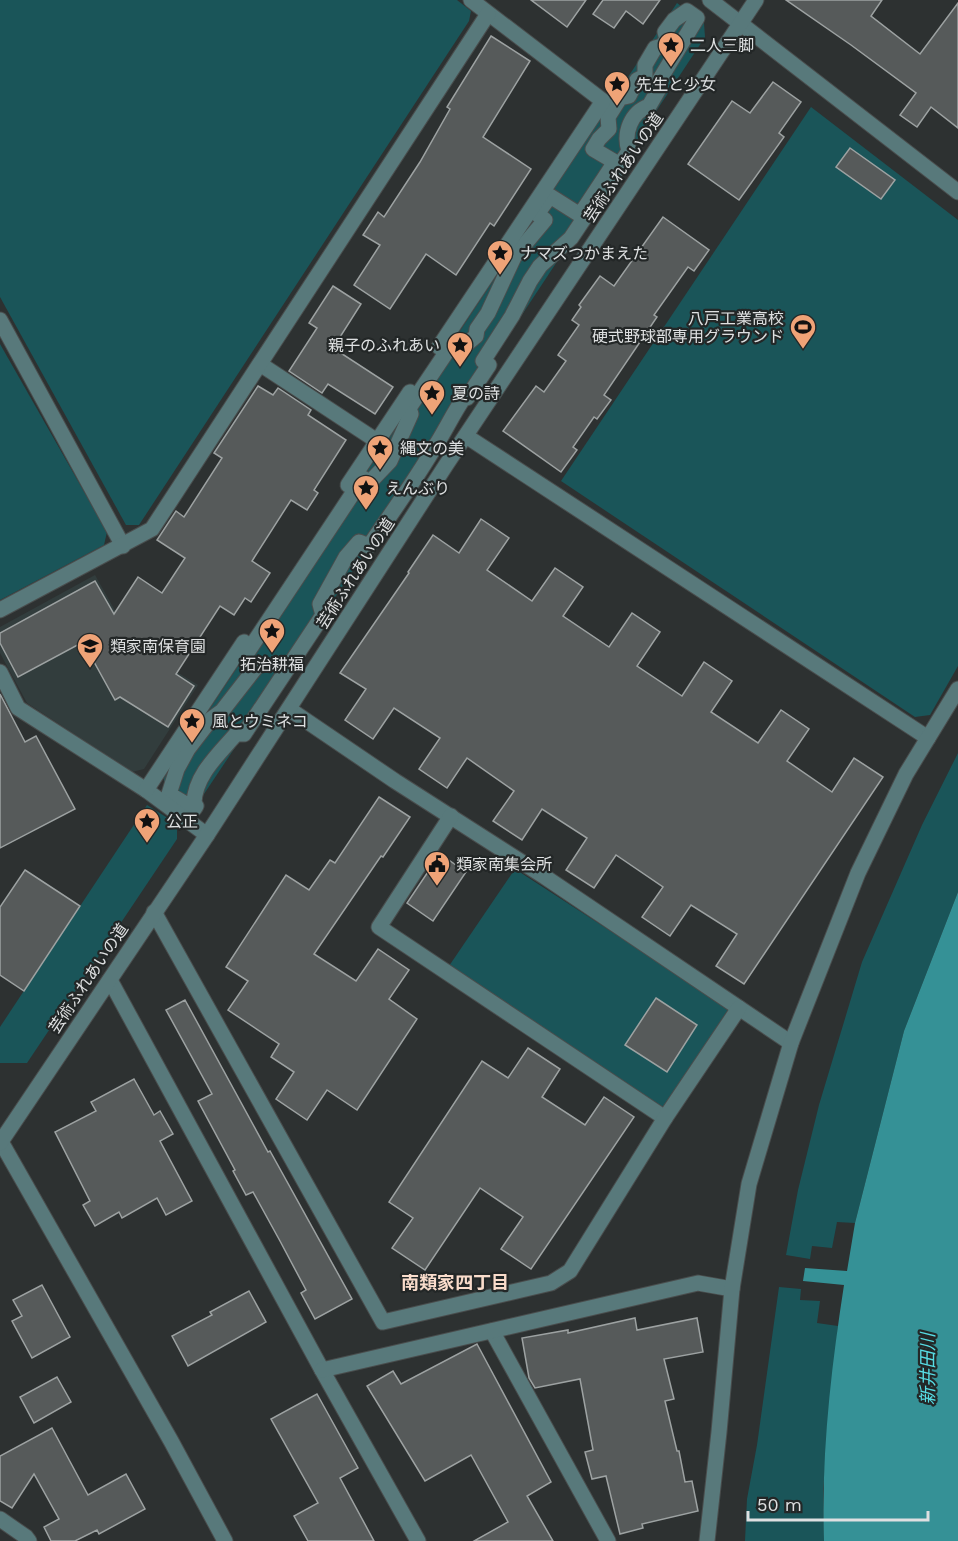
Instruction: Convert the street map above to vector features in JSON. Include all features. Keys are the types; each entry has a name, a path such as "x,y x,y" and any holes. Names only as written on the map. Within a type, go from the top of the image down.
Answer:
{"street":[{"path":"146,790 603,101 471,0"},
{"path":"710,0 958,192"},
{"name":"芸術ふれあいの道","path":"0,1141 207,835 466,436 756,0"},
{"path":"687,11 698,18 660,79 659,88 649,106 641,109 628,128 626,139 629,151 571,238 540,266 530,280 512,316 483,361 489,365 467,398 465,396 455,410 438,443 369,546 359,542 346,557 321,604 323,615 244,734 236,734 204,772 196,791 194,809 169,794 177,769 188,749 211,719 222,711 256,666 243,658 331,525 363,478 369,483 390,461 411,414 409,408 454,341 463,347 476,336 477,329 488,313 514,257 545,220 537,214 550,196 580,215 615,162 593,149 609,129 608,117 620,98 629,96 637,80 645,76 645,64 655,48 662,46 667,39 665,32 674,20 687,11"},
{"path":"0,610 152,529 488,14"},
{"path":"0,320 123,546"},
{"path":"260,364 377,441"},
{"path":"466,436 928,738"},
{"path":"0,672 18,708 146,790 207,835"},
{"path":"707,1541 720,1432 732,1289 749,1184 791,1042 858,873 906,774 958,689"},
{"path":"289,710 545,877 791,1042"},
{"path":"451,816 379,927 665,1118"},
{"path":"154,912 383,1322 551,1283 570,1271 665,1118 739,1008"},
{"path":"110,980 322,1370 418,1541"},
{"path":"0,1141 171,1441 225,1541"},
{"path":"322,1370 698,1283 732,1289"},
{"path":"492,1331 608,1541"},
{"path":"0,1519 27,1540"}],"shaded area":[{"path":"0,0 457,0 471,11 469,21 139,525 126,525 0,297"},
{"path":"677,3 704,23 705,37 194,809 164,791 164,778"},
{"name":"八戸工業高校 硬式野球部専用グラウンド","path":"811,107 958,220 958,666 930,715 915,717 561,481"},
{"path":"0,344 107,532 104,545 0,600"},
{"name":"類家南保育園","path":"95,575 135,646 198,685 144,769 132,772 27,703 0,653 0,627"},
{"path":"958,753 958,892 904,1031 855,1223 837,1222 832,1248 812,1246 810,1259 786,1255 798,1190 819,1105 862,962 922,825"},
{"path":"147,805 177,824 177,839 27,1063 0,1063 0,1027"},
{"path":"515,869 729,1008 664,1109 449,966"},
{"path":"779,1287 801,1289 800,1300 820,1301 817,1323 838,1326 823,1489 824,1541 745,1541 747,1499 757,1445"}],"water":[{"name":"新井田川","path":"958,892 958,1541 824,1541 824,1477 828,1413 844,1285 803,1281 805,1268 847,1271 855,1223 904,1031"}],"building":[{"path":"531,0 586,0 567,27"},
{"path":"603,0 660,0 643,24 626,11 614,28 593,14"},
{"path":"786,0 882,0 871,16 920,54 958,3 958,128 931,107 917,127 900,115 916,93"},
{"path":"491,36 530,61 483,137 531,169 494,226 490,223 456,275 426,254 390,309 354,285 380,245 363,235 378,212 384,217 420,162 450,109 447,107"},
{"path":"773,82 801,102 779,133 784,137 739,200 688,164 732,101 750,113"},
{"path":"850,148 895,180 881,199 836,167"},
{"path":"663,217 709,250 694,271 688,267 654,315 657,317 604,395 611,400 597,419 594,417 573,447 577,450 561,472 503,431 536,386 544,392 566,361 558,355 579,325 572,320 581,307 579,305 600,276 614,286"},
{"path":"333,286 361,304 333,348 393,387 375,414 328,384 322,393 289,371 317,328 309,323"},
{"path":"258,386 273,395 278,388 311,410 308,415 346,440 314,490 318,493 307,510 291,500 252,561 270,573 251,602 245,598 234,615 220,606 176,674 194,686 168,727 120,697 115,700 83,642 18,677 0,643 0,633 95,581 114,614 138,577 162,593 185,558 157,540 176,511 184,517 222,458 214,453"},
{"path":"481,519 509,538 487,570 532,601 555,568 583,587 563,616 609,647 632,613 660,632 637,666 682,696 704,662 732,681 711,712 758,743 781,710 809,729 787,761 832,792 854,758 883,777 744,984 716,966 737,934 691,905 670,936 642,917 663,887 616,855 594,888 566,870 587,838 542,809 522,840 493,821 514,791 467,758 447,788 419,769 440,738 394,708 373,739 345,720 366,689 340,673 433,535 459,553"},
{"path":"0,694 25,742 36,736 75,809 0,848"},
{"path":"379,797 410,817 314,954 356,981 378,949 409,970 389,999 417,1019 357,1110 327,1090 307,1120 276,1099 294,1072 271,1057 279,1044 228,1010 248,981 226,967 286,875 309,890 330,860 335,863"},
{"name":"類家南集会所","path":"440,854 466,872 433,921 407,903"},
{"path":"25,870 80,906 24,991 0,975 0,907"},
{"path":"656,998 697,1025 667,1072 625,1045"},
{"path":"185,1000 352,1299 315,1319 301,1293 306,1290 280,1241 253,1192 246,1195 198,1101 212,1094 166,1010"},
{"path":"528,1048 560,1069 542,1097 585,1125 604,1097 634,1117 531,1269 501,1249 523,1217 480,1188 425,1270 392,1248 413,1218 389,1202 482,1061 508,1078"},
{"path":"134,1079 154,1115 160,1111 173,1134 160,1141 192,1201 166,1215 157,1198 122,1218 119,1212 95,1226 83,1205 90,1201 55,1132 96,1111 91,1102"},
{"path":"42,1285 70,1337 32,1358 12,1321 22,1316 13,1300"},
{"path":"249,1291 266,1322 188,1366 172,1336 212,1315 210,1312"},
{"path":"635,1318 637,1330 697,1318 703,1352 664,1359 674,1399 665,1401 685,1482 692,1481 698,1511 642,1524 643,1528 620,1534 606,1476 592,1479 585,1452 593,1450 580,1379 535,1388 529,1378 522,1338 568,1330 568,1333"},
{"path":"477,1344 551,1482 527,1496 553,1541 474,1541 508,1522 471,1455 425,1481 367,1386 393,1371 401,1384"},
{"path":"57,1377 71,1402 34,1423 20,1397"},
{"path":"317,1394 358,1468 340,1478 374,1541 308,1541 294,1516 318,1503 271,1419"},
{"path":"52,1428 88,1495 126,1474 145,1509 99,1534 97,1530 75,1541 51,1541 44,1527 59,1519 34,1474 12,1508 0,1501 0,1456"}],"place":[{"name":"二人三脚","path":"671,68"},
{"name":"先生と少女","path":"617,107"},
{"name":"ナマズつかまえた","path":"500,276"},
{"name":"八戸工業高校 硬式野球部専用グラウンド","path":"803,350"},
{"name":"親子のふれあい","path":"460,368"},
{"name":"夏の詩","path":"432,416"},
{"name":"縄文の美","path":"380,471"},
{"name":"えんぶり","path":"366,511"},
{"name":"拓治耕福","path":"272,654"},
{"name":"類家南保育園","path":"90,669"},
{"name":"風とウミネコ","path":"192,744"},
{"name":"公正","path":"147,844"},
{"name":"類家南集会所","path":"437,887"}],"district":[{"name":"南類家四丁目","path":"455,1283"}]}
